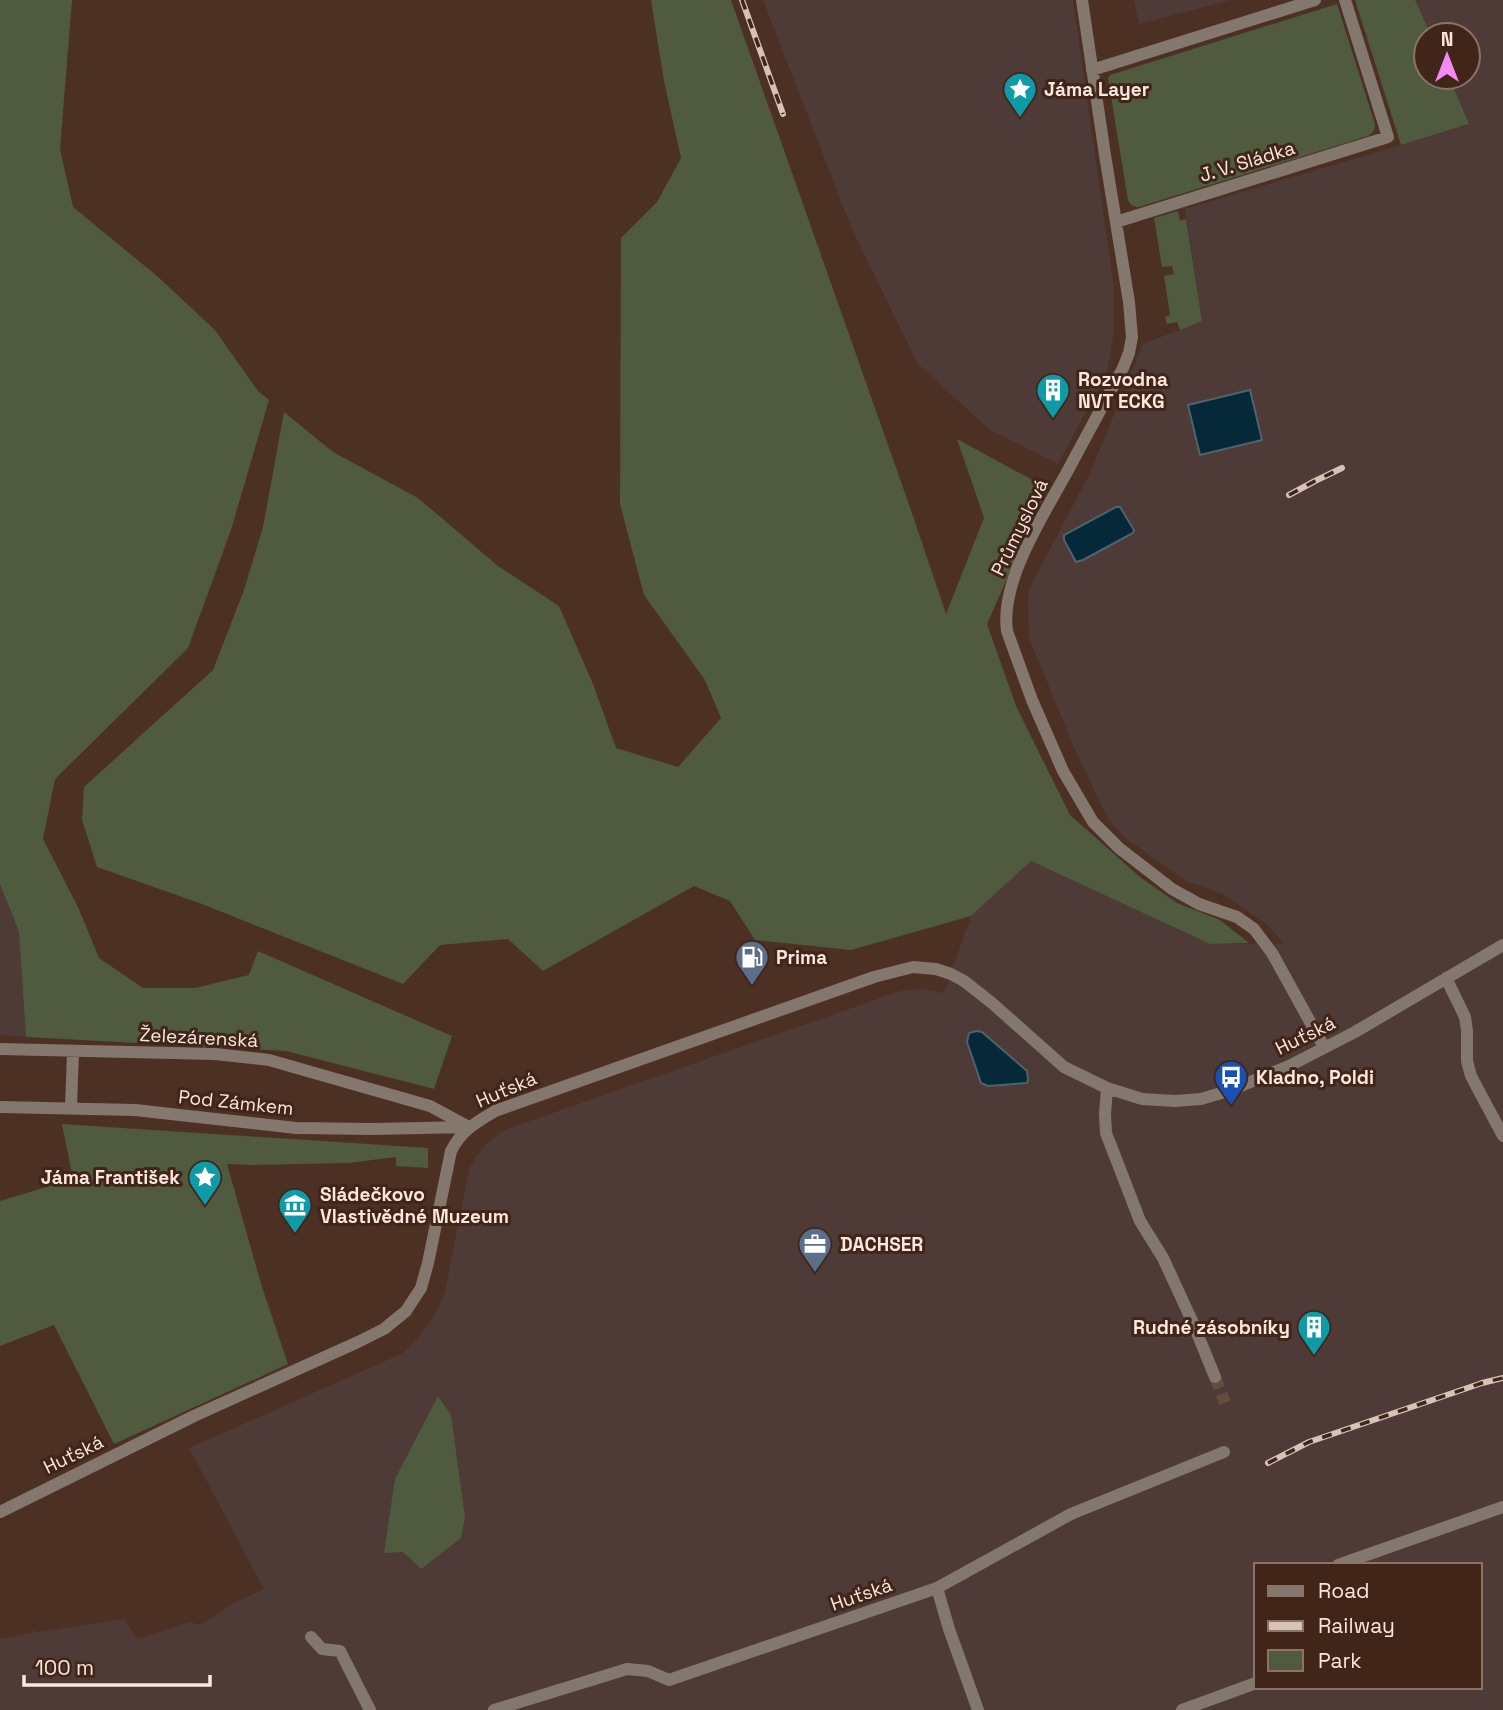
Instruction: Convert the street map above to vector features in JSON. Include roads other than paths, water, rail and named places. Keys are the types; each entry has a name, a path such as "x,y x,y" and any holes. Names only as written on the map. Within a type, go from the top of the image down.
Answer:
{"street":[{"name":"Průmyslová","path":"1082,0 1127,280 1132,337 1123,368 1015,573 1007,601 1005,621 1009,641 1063,771 1093,822 1119,848 1172,889 1199,904 1237,917 1254,929 1272,953 1324,1047"},
{"path":"1092,70 1315,0"},
{"name":"J. V. Sládka","path":"1116,222 1388,137 1345,0"},
{"name":"Huťská","path":"0,1512 194,1416 384,1329 406,1311 421,1288 451,1152 458,1137 495,1111 874,977 913,968 936,969 964,981 1064,1067 1107,1088 1142,1099 1175,1101 1201,1098 1231,1090 1289,1066 1355,1032 1503,945"},
{"path":"1446,978 1465,1017 1467,1061 1471,1076 1503,1136"},
{"name":"Železárenská","path":"0,1049 215,1054 269,1060 430,1106 469,1127"},
{"path":"71,1107 74,1052"},
{"path":"1107,1088 1107,1133 1140,1221 1163,1258 1215,1377"},
{"name":"Pod Zámkem","path":"0,1107 135,1110 296,1128 469,1127"},
{"name":"Huťská","path":"494,1710 627,1669 648,1671 669,1679 937,1588 1071,1514 1224,1452"},
{"path":"1344,1563 1503,1507"},
{"path":"937,1588 978,1710"},
{"path":"311,1637 322,1649 340,1651 370,1710"},
{"path":"1182,1710 1254,1684"}],"water":[{"path":"1250,390 1262,440 1200,455 1188,405"},
{"path":"1120,507 1134,530 1133,533 1076,562 1064,535"},
{"path":"982,1032 1027,1071 1027,1083 988,1086 981,1083 967,1042 969,1033"}],"tunnel":[{"path":"1215,1377 1225,1403"}],"railway":[{"path":"742,0 783,114"},
{"path":"1289,495 1342,468"},
{"path":"1268,1463 1309,1442 1503,1378"}],"place":[{"name":"Jáma Layer","path":"1020,119"},
{"name":"Rozvodna NVT ECKG","path":"1053,420"},
{"name":"Prima","path":"752,987"},
{"name":"Kladno, Poldi","path":"1231,1107"},
{"name":"Jáma František","path":"205,1207"},
{"name":"Sládečkovo Vlastivědné Muzeum","path":"295,1235"},
{"name":"DACHSER","path":"815,1274"},
{"name":"Rudné zásobníky","path":"1314,1357"}]}
